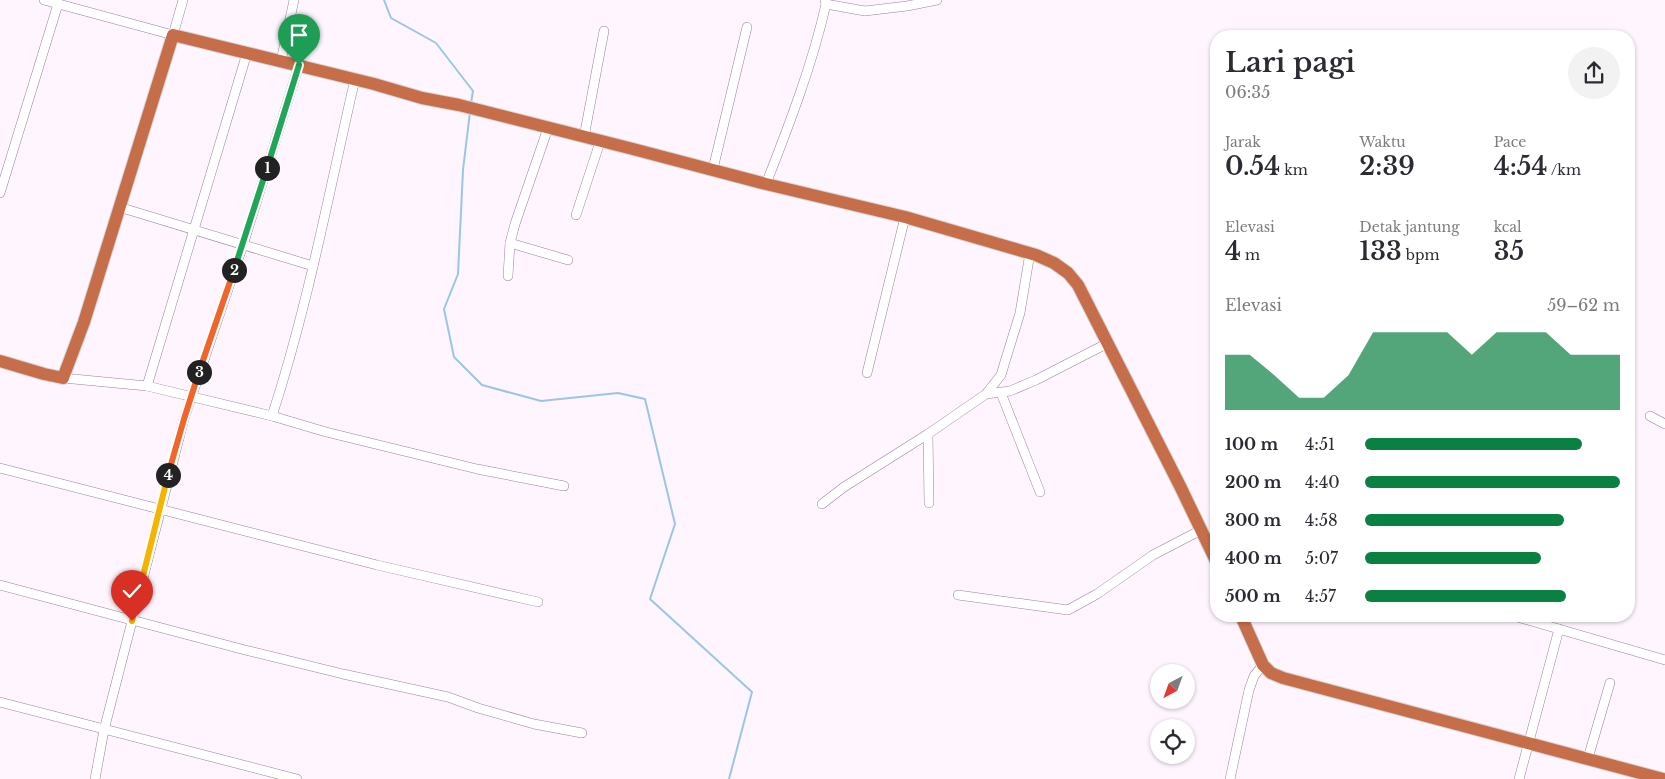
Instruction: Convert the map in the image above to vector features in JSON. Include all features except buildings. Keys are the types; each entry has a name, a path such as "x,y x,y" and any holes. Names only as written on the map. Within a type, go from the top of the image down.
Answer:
{"highway":[{"path":"0,361 63,378 84,322 173,35 355,79 422,98 459,105 766,184 905,217 1030,253 1054,263 1068,272 1078,285 1210,549"},
{"path":"1244,622 1263,665 1271,673 1283,678 1318,689 1663,779"}],"street":[{"path":"44,0 173,35 183,0"},
{"path":"281,61 294,0"},
{"path":"766,184 818,40 825,2 865,11 937,0"},
{"path":"0,193 58,4"},
{"path":"713,169 747,27"},
{"path":"584,137 604,31"},
{"path":"147,386 247,52"},
{"path":"95,779 104,730 178,440 191,396 243,245 299,65"},
{"path":"272,416 290,361 355,79"},
{"path":"508,276 510,243 519,210 548,128"},
{"path":"576,215 600,142"},
{"path":"119,207 313,266"},
{"path":"867,373 905,217"},
{"path":"510,243 568,260"},
{"path":"822,504 844,487 928,434 986,394 1001,375 1020,313 1030,253"},
{"path":"986,394 1001,393 1036,380 1108,344"},
{"path":"63,378 147,386 477,469 564,486"},
{"path":"1001,393 1040,492"},
{"path":"1650,416 1665,424"},
{"path":"928,434 929,503"},
{"path":"0,468 376,565 538,602"},
{"path":"958,595 1068,610 1097,594 1154,555 1201,530"},
{"path":"0,585 325,670 448,697 514,719 582,733"},
{"path":"1535,622 1665,660"},
{"path":"1519,779 1559,629"},
{"path":"1230,779 1249,690 1254,676 1263,665"},
{"path":"1588,758 1610,683"},
{"path":"0,702 297,779"}],"waterway":[{"path":"384,0 391,18 436,43 473,91 471,103"},
{"path":"470,112 463,170 458,274 444,309 454,357 482,385 541,401 618,393 645,399 675,524 650,599 752,692 729,779"}],"route":[{"path":"132,621 166,481 184,419 243,245 299,65"}]}
